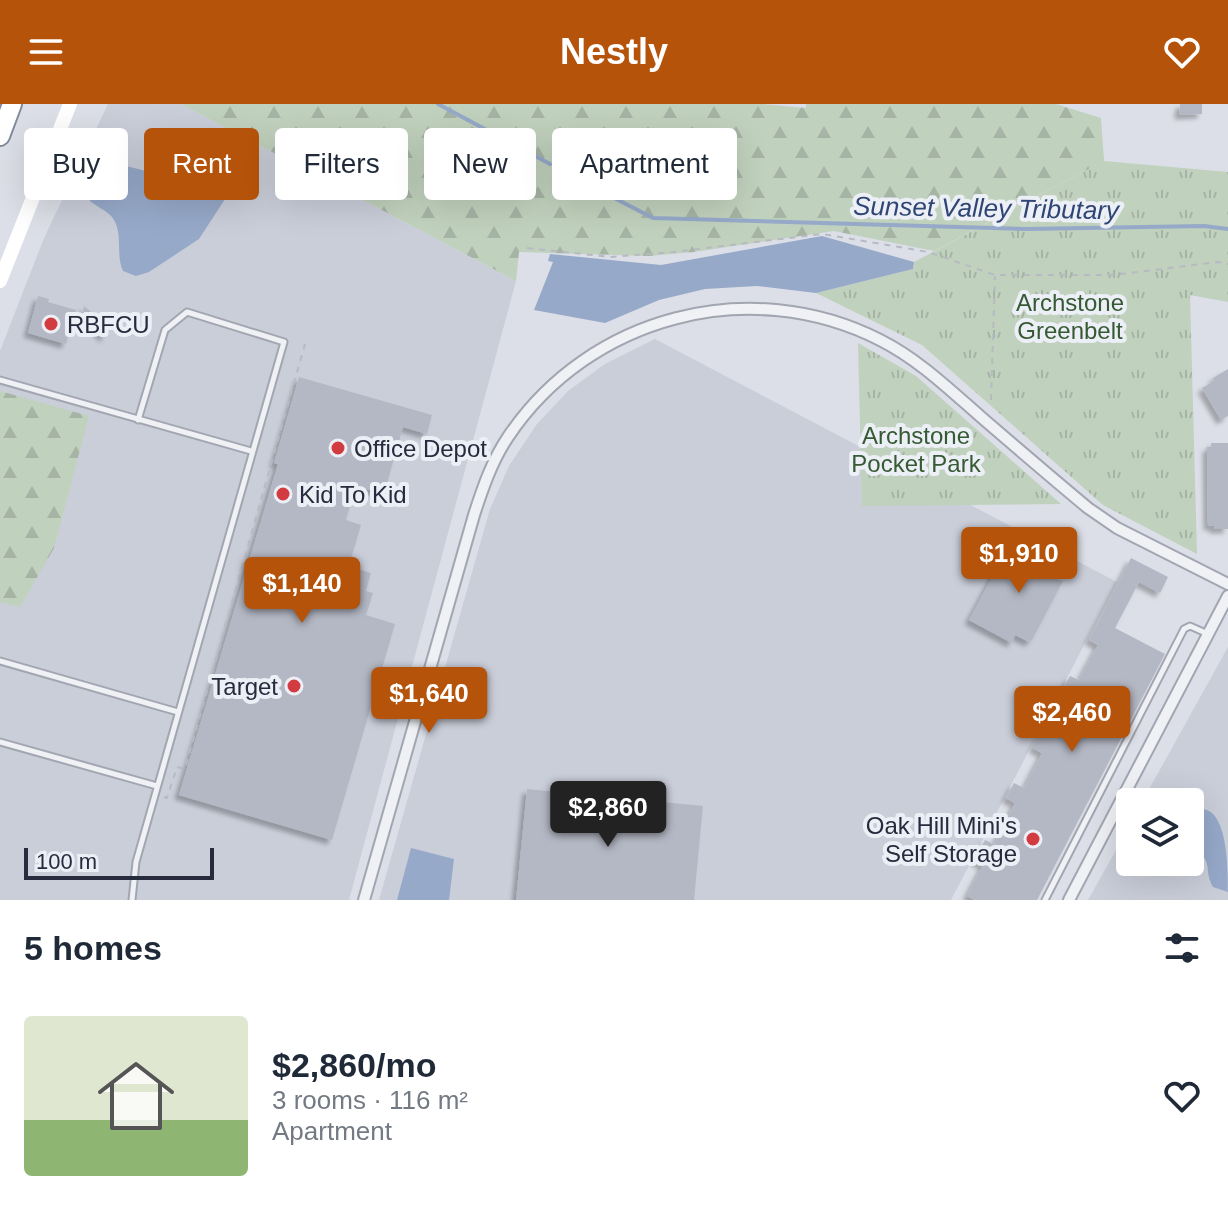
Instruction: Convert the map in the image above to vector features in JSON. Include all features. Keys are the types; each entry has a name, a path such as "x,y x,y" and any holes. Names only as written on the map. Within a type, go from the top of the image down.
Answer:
{"highway":[{"path":"0,136 12,104"}],"main road":[{"path":"0,281 70,104"}],"street":[{"path":"364,900 474,515 496,458 518,423 559,379 597,351 655,323 698,312 757,308 799,312 862,331 917,362 1088,508 1117,528 1228,584"},
{"path":"1069,900 1228,596"}],"lane":[{"path":"132,900 136,862 284,342 187,312 165,330 138,420"},
{"path":"0,380 251,451"},
{"path":"1045,900 1184,629 1190,626 1208,634"},
{"path":"0,661 178,712"},
{"path":"0,742 157,786"}],"path":[{"path":"527,248 611,257 822,234 928,252 995,275 1114,275 1218,262 1228,264"},
{"path":"991,400 995,275"},
{"path":"155,795 167,798 177,767 185,769 305,344"},
{"path":"269,470 275,471"},
{"path":"264,488 270,490"},
{"path":"255,520 260,522"}],"shaded area":[{"path":"108,104 181,104 226,128 144,128 144,200 259,200 259,145 275,154 275,200 363,200 516,281 349,900 0,900 0,351 62,200 128,200 128,128 97,128"},
{"path":"655,339 1117,582 951,900 379,900 490,509 509,466 537,424 568,391 605,364"},
{"path":"1228,647 1228,900 1088,900 1116,850 1116,876 1204,876 1204,788 1150,788"}],"green space":[{"path":"181,104 762,104 806,108 806,104 1056,104 1101,118 1104,161 934,251 834,231 649,256 519,252 516,281 363,200 408,200 408,128 275,128 275,154 259,145 259,128 226,128"},
{"name":"Archstone Greenbelt","path":"1104,161 1228,172 1228,302 1190,295 1197,554 1103,505 922,345 816,293 913,269 914,262"},
{"name":"Archstone Pocket Park","path":"858,343 916,376 1061,504 862,506"},
{"path":"0,391 89,416 54,548 20,607 0,602"}],"water":[{"path":"128,167 144,170 144,200 224,200 199,239 149,272 136,276 123,271 116,223 90,201 128,200"},
{"path":"822,236 914,262 913,269 816,293 757,286 705,289 659,300 605,323 534,310 553,262 548,261 550,254 661,265"},
{"path":"1204,809 1211,812 1222,831 1227,856 1228,892 1213,887 1206,861"},
{"path":"411,848 454,859 449,900 397,900"}],"building":[{"path":"1180,104 1202,104 1202,114 1179,115"},
{"name":"RBFCU","path":"38,296 76,310 66,344 28,333"},
{"path":"84,306 108,326 105,338 82,317"},
{"path":"1228,369 1228,416 1221,420 1202,388"},
{"name":"Target","path":"299,377 432,415 427,434 403,427 384,494 356,486 346,520 361,525 349,566 371,573 366,591 373,593 366,615 395,624 332,840 179,795 278,464 274,463"},
{"path":"1211,443 1228,443 1228,529 1208,526 1207,447 1211,447"},
{"path":"1027,543 1057,559 1053,566 1060,570 1055,578 1063,581 1033,638 1029,642 1015,635 1012,643 969,620 1006,551 1013,555 1016,547 1023,551"},
{"path":"1131,558 1168,577 1160,593 1139,582 1115,628 1165,654 1037,900 975,900 967,896 983,865 974,860 985,840 994,844 1015,803 1006,798 1014,783 1024,788 1042,753 1033,748 1044,727 1053,732 1071,696 1062,691 1070,676 1079,680 1098,645 1089,640"},
{"path":"527,789 703,806 694,900 516,900"}],"waterway":[{"name":"Sunset Valley Tributary","path":"438,104 550,164"},
{"name":"Sunset Valley Tributary","path":"618,200 653,218 1026,229 1204,226 1228,229"}],"place":[{"name":"RBFCU","path":"51,324"},
{"name":"Office Depot","path":"338,448"},
{"name":"Kid To Kid","path":"283,494"},
{"name":"Target","path":"294,686"},
{"name":"Oak Hill Mini's Self Storage","path":"1033,839"}]}
